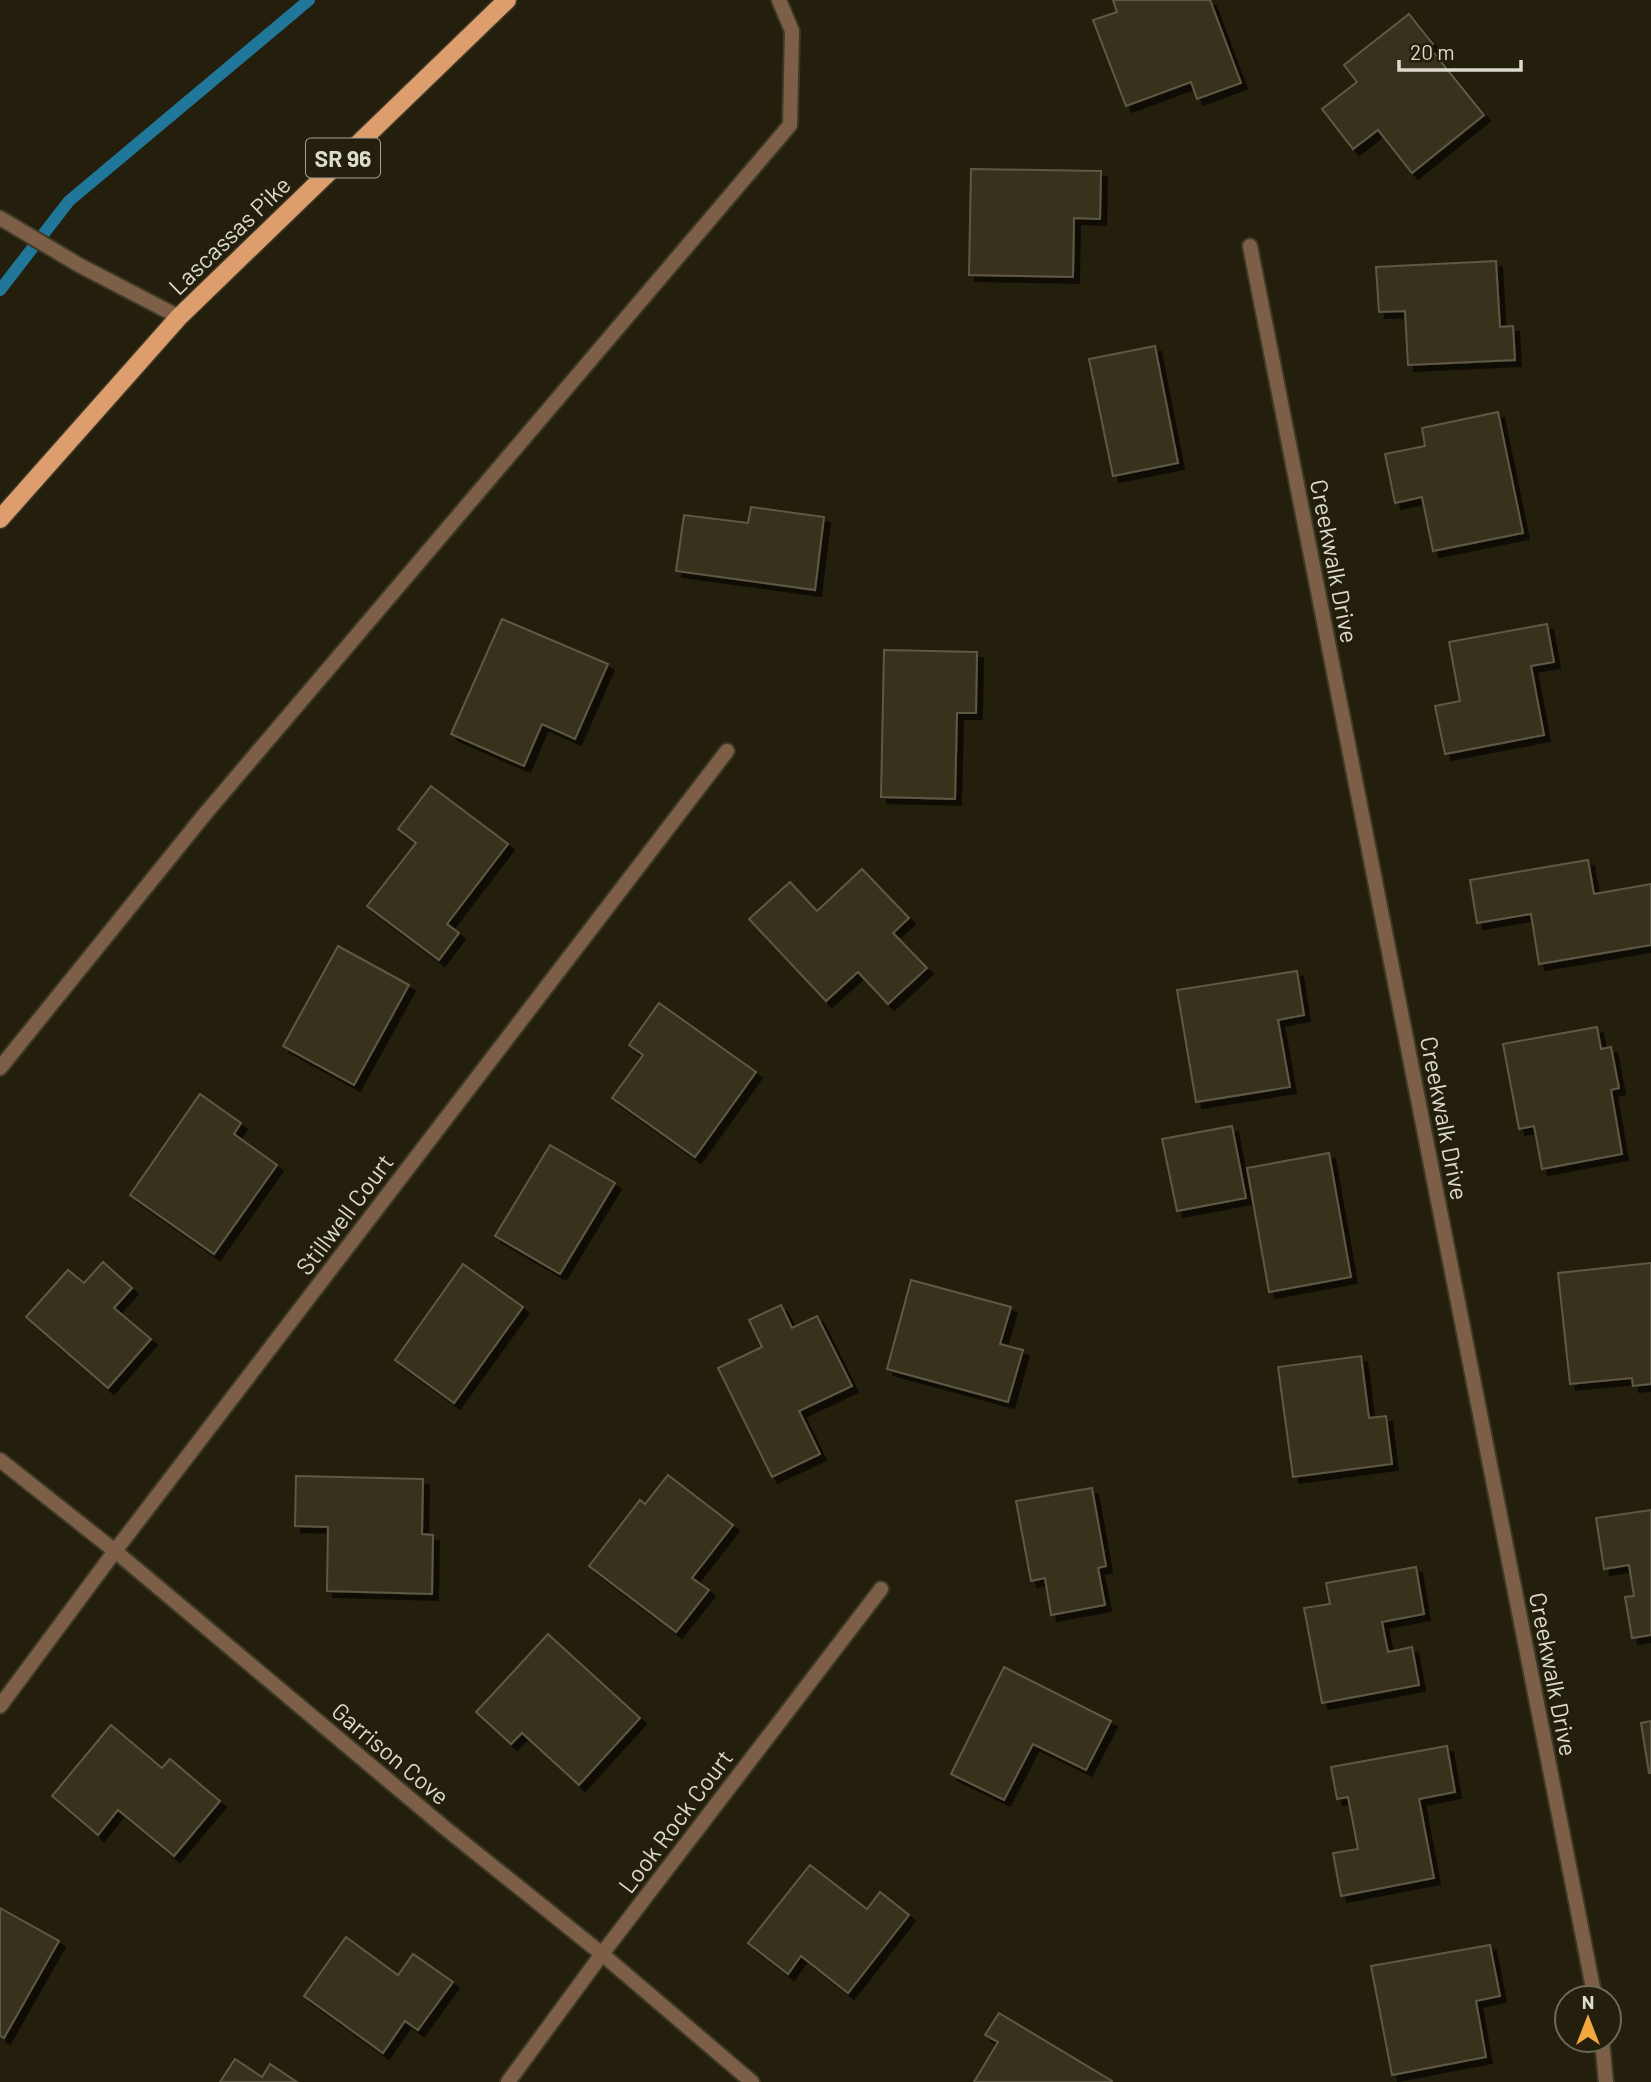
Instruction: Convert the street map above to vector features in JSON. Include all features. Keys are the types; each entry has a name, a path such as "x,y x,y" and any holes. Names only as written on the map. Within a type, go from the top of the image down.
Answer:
{"main road":[{"name":"Lascassas Pike","path":"0,519 179,317 507,0"}],"street":[{"path":"0,1068 214,803 790,125 792,31 779,0"},
{"path":"0,218 79,265 179,317"},
{"name":"Creekwalk Drive","path":"1250,246 1592,1984"},
{"name":"Stillwell Court","path":"0,1706 115,1551 727,751"},
{"name":"Garrison Cove","path":"0,1460 115,1551 445,1828 602,1954 752,2082"},
{"name":"Look Rock Court","path":"508,2082 602,1954 881,1589"},
{"path":"1603,2054 1606,2082"}],"building":[{"path":"1113,0 1210,0 1241,83 1197,99 1191,82 1126,106 1093,20 1117,12"},
{"path":"1409,14 1433,44 1429,47 1484,115 1412,173 1378,130 1353,149 1322,109 1357,82 1344,65"},
{"path":"971,169 1101,171 1100,219 1074,218 1073,277 969,275"},
{"path":"1496,261 1500,327 1513,326 1515,360 1408,365 1405,311 1379,312 1376,267"},
{"path":"1155,346 1178,463 1113,476 1089,359"},
{"path":"1498,412 1523,533 1433,551 1422,497 1395,503 1385,454 1425,446 1422,428"},
{"path":"751,507 824,517 815,590 676,571 684,515 748,523"},
{"path":"502,619 608,664 575,739 542,724 524,766 451,734"},
{"path":"1547,624 1554,662 1531,666 1544,735 1445,754 1435,706 1460,701 1449,642"},
{"path":"884,650 977,652 976,713 957,713 955,799 881,797"},
{"path":"431,786 508,844 447,924 459,933 439,960 367,906 416,843 398,829"},
{"path":"1588,860 1594,894 1651,884 1651,945 1539,964 1531,914 1477,923 1470,880"},
{"path":"862,869 909,918 893,933 927,968 888,1004 858,972 826,1001 749,919 790,882 817,911"},
{"path":"338,946 409,985 354,1085 283,1046"},
{"path":"1297,971 1304,1015 1278,1020 1290,1087 1196,1102 1177,990"},
{"path":"659,1003 756,1072 695,1157 612,1098 643,1055 629,1045"},
{"path":"1597,1027 1601,1049 1611,1047 1619,1088 1611,1090 1622,1154 1542,1169 1534,1126 1519,1129 1503,1044"},
{"path":"200,1094 241,1123 234,1134 277,1165 214,1254 130,1195"},
{"path":"1232,1126 1246,1198 1177,1211 1162,1139"},
{"path":"550,1145 615,1183 560,1274 495,1236"},
{"path":"1329,1153 1351,1277 1269,1292 1247,1168"},
{"path":"103,1262 132,1288 114,1308 151,1339 108,1388 26,1317 68,1270 84,1283"},
{"path":"1651,1263 1651,1384 1633,1386 1632,1378 1570,1384 1558,1273"},
{"path":"463,1264 523,1307 454,1403 395,1360"},
{"path":"911,1280 1011,1307 1000,1344 1023,1350 1008,1402 887,1369"},
{"path":"781,1305 792,1328 817,1316 852,1386 799,1411 820,1454 772,1477 718,1368 762,1347 749,1320"},
{"path":"1361,1356 1369,1418 1386,1416 1392,1464 1293,1477 1278,1367"},
{"path":"668,1475 733,1525 692,1578 709,1590 676,1632 589,1566 640,1500 645,1504"},
{"path":"296,1476 423,1479 422,1534 433,1535 432,1594 327,1591 328,1527 295,1526"},
{"path":"1092,1488 1106,1566 1098,1568 1105,1605 1051,1615 1045,1578 1031,1581 1016,1501"},
{"path":"1651,1510 1651,1635 1632,1638 1625,1597 1634,1596 1629,1565 1604,1569 1596,1518"},
{"path":"1416,1567 1424,1614 1382,1622 1388,1652 1412,1647 1419,1685 1322,1703 1304,1608 1330,1604 1326,1583"},
{"path":"548,1634 640,1718 579,1785 522,1733 511,1744 476,1712"},
{"path":"1004,1667 1111,1721 1086,1770 1033,1744 1004,1800 951,1774"},
{"path":"1651,1721 1651,1773 1649,1773 1641,1723"},
{"path":"111,1725 162,1768 170,1759 220,1801 174,1856 118,1810 98,1835 52,1796"},
{"path":"1447,1746 1455,1792 1419,1799 1434,1878 1341,1896 1333,1853 1358,1849 1348,1797 1337,1799 1331,1767"},
{"path":"810,1865 867,1909 880,1892 909,1915 848,1993 801,1956 788,1974 748,1943"},
{"path":"0,1908 59,1941 4,2038 0,2036"},
{"path":"346,1937 398,1975 413,1954 453,1982 418,2030 405,2021 383,2053 304,1996"},
{"path":"1490,1945 1500,1996 1476,2001 1486,2057 1392,2075 1371,1966"},
{"path":"999,2013 1112,2081 974,2082 998,2042 985,2035"},
{"path":"235,2059 262,2077 270,2064 297,2082 220,2082"}],"waterway":[{"path":"0,290 69,201 309,0"}]}
